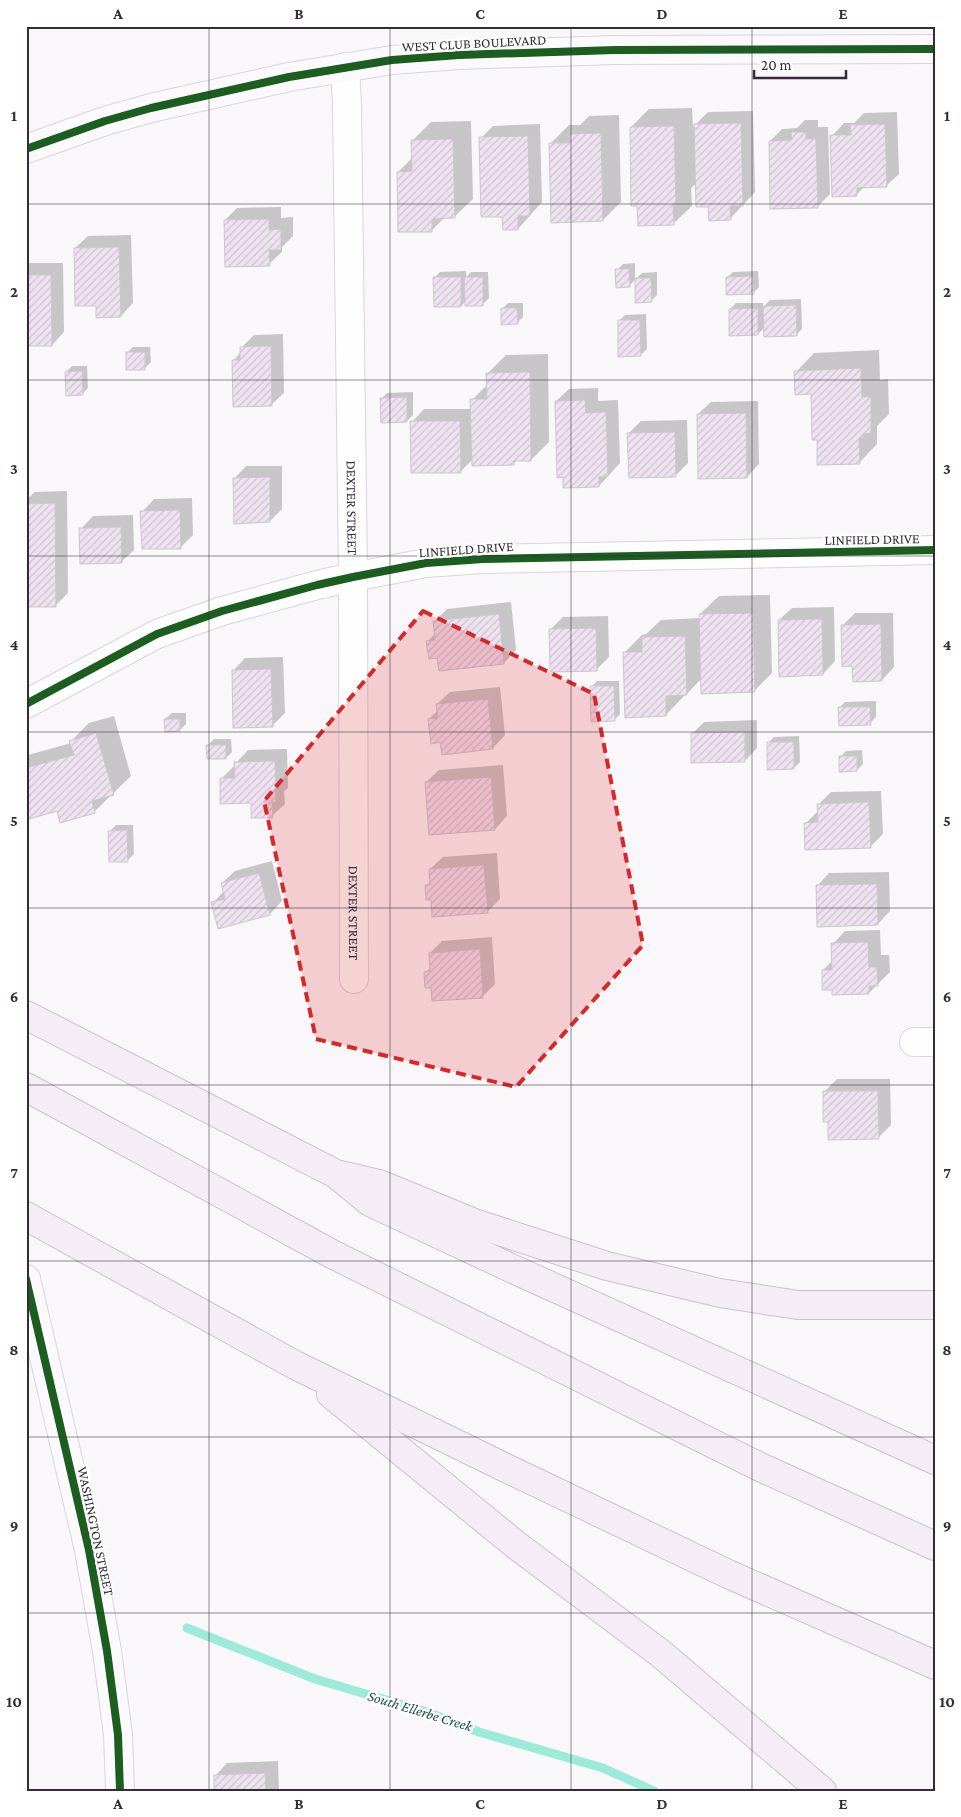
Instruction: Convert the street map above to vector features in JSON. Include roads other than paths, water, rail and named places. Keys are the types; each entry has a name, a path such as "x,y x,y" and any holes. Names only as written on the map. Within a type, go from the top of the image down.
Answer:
{"highway":[{"path":"26,1015 336,1174 370,1202 522,1274 935,1460"},
{"path":"26,1087 332,1254 760,1467 935,1546"},
{"path":"336,1174 379,1184 474,1223 607,1266 720,1293 798,1306 935,1305"},
{"path":"26,1216 295,1364 508,1469 720,1570 935,1665"},
{"path":"295,1364 516,1545 660,1653 822,1791"}],"street":[{"name":"WEST CLUB BOULEVARD","path":"26,149 105,121 151,108 289,77 392,60 459,55 615,50 935,49"},
{"name":"DEXTER STREET","path":"345,67 353,577 354,979"},
{"name":"LINFIELD DRIVE","path":"26,704 157,634 222,611 353,577 426,563 483,559 935,550"},
{"name":"WASHINGTON STREET","path":"26,1279 89,1550 107,1651 118,1735 120,1791"}],"waterway":[{"name":"South Ellerbe Creek","path":"187,1628 315,1679 427,1712 479,1732 603,1768 654,1791"}]}
